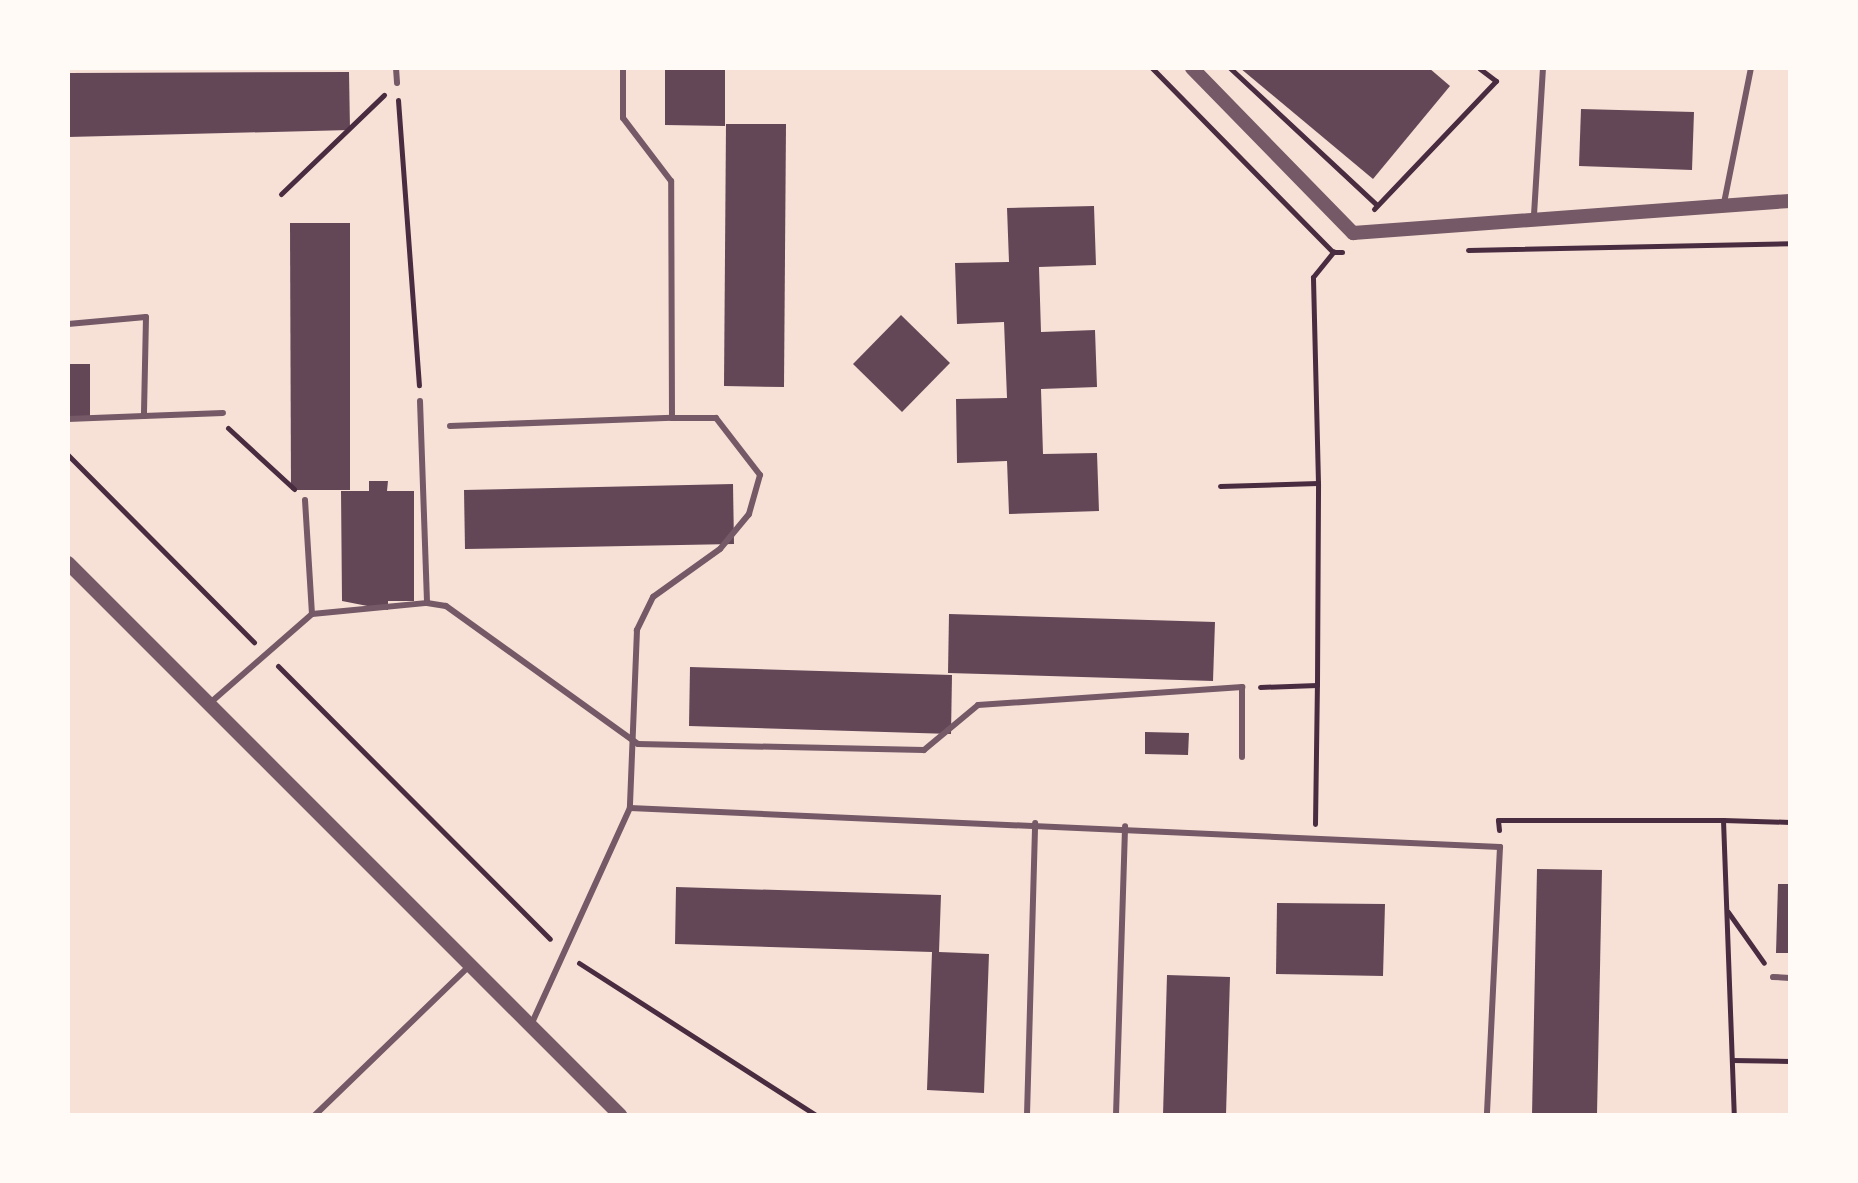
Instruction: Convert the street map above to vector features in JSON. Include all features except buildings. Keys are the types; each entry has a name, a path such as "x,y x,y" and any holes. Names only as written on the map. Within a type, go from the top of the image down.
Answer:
{"street":[{"path":"1195,69 1353,233 1534,215 1790,201"},
{"path":"68,563 467,968 620,1115"}],"lane":[{"path":"396,68 397,83"},
{"path":"623,68 623,118 671,181 672,418"},
{"path":"1534,215 1543,68"},
{"path":"1724,203 1751,68"},
{"path":"68,324 146,317 144,416"},
{"path":"420,401 427,603"},
{"path":"68,419 223,413"},
{"path":"450,426 716,418 760,475 749,514 720,549 646,607 637,630 638,744 630,808 529,1028"},
{"path":"305,500 312,614"},
{"path":"208,706 312,614 427,603 446,606 638,744 924,750 978,705 1242,687 1242,757"},
{"path":"630,808 1125,826 1500,847 1487,1115"},
{"path":"1027,1115 1035,823"},
{"path":"1116,1115 1125,826"},
{"path":"315,1115 467,968"},
{"path":"1773,977 1790,978"}],"path":[{"path":"1230,68 1377,205"},
{"path":"1314,835 1318,483 1313,277 1496,81 1479,68"},
{"path":"281,194 397,83"},
{"path":"397,83 420,401"},
{"path":"223,413 224,424 305,500"},
{"path":"68,455 564,954 816,1115"},
{"path":"1220,486 1318,483"},
{"path":"1242,687 1317,685"},
{"path":"1500,847 1498,820 1790,822"},
{"path":"1723,820 1734,1115"},
{"path":"1728,911 1773,977"},
{"path":"1732,1060 1790,1061"}]}
